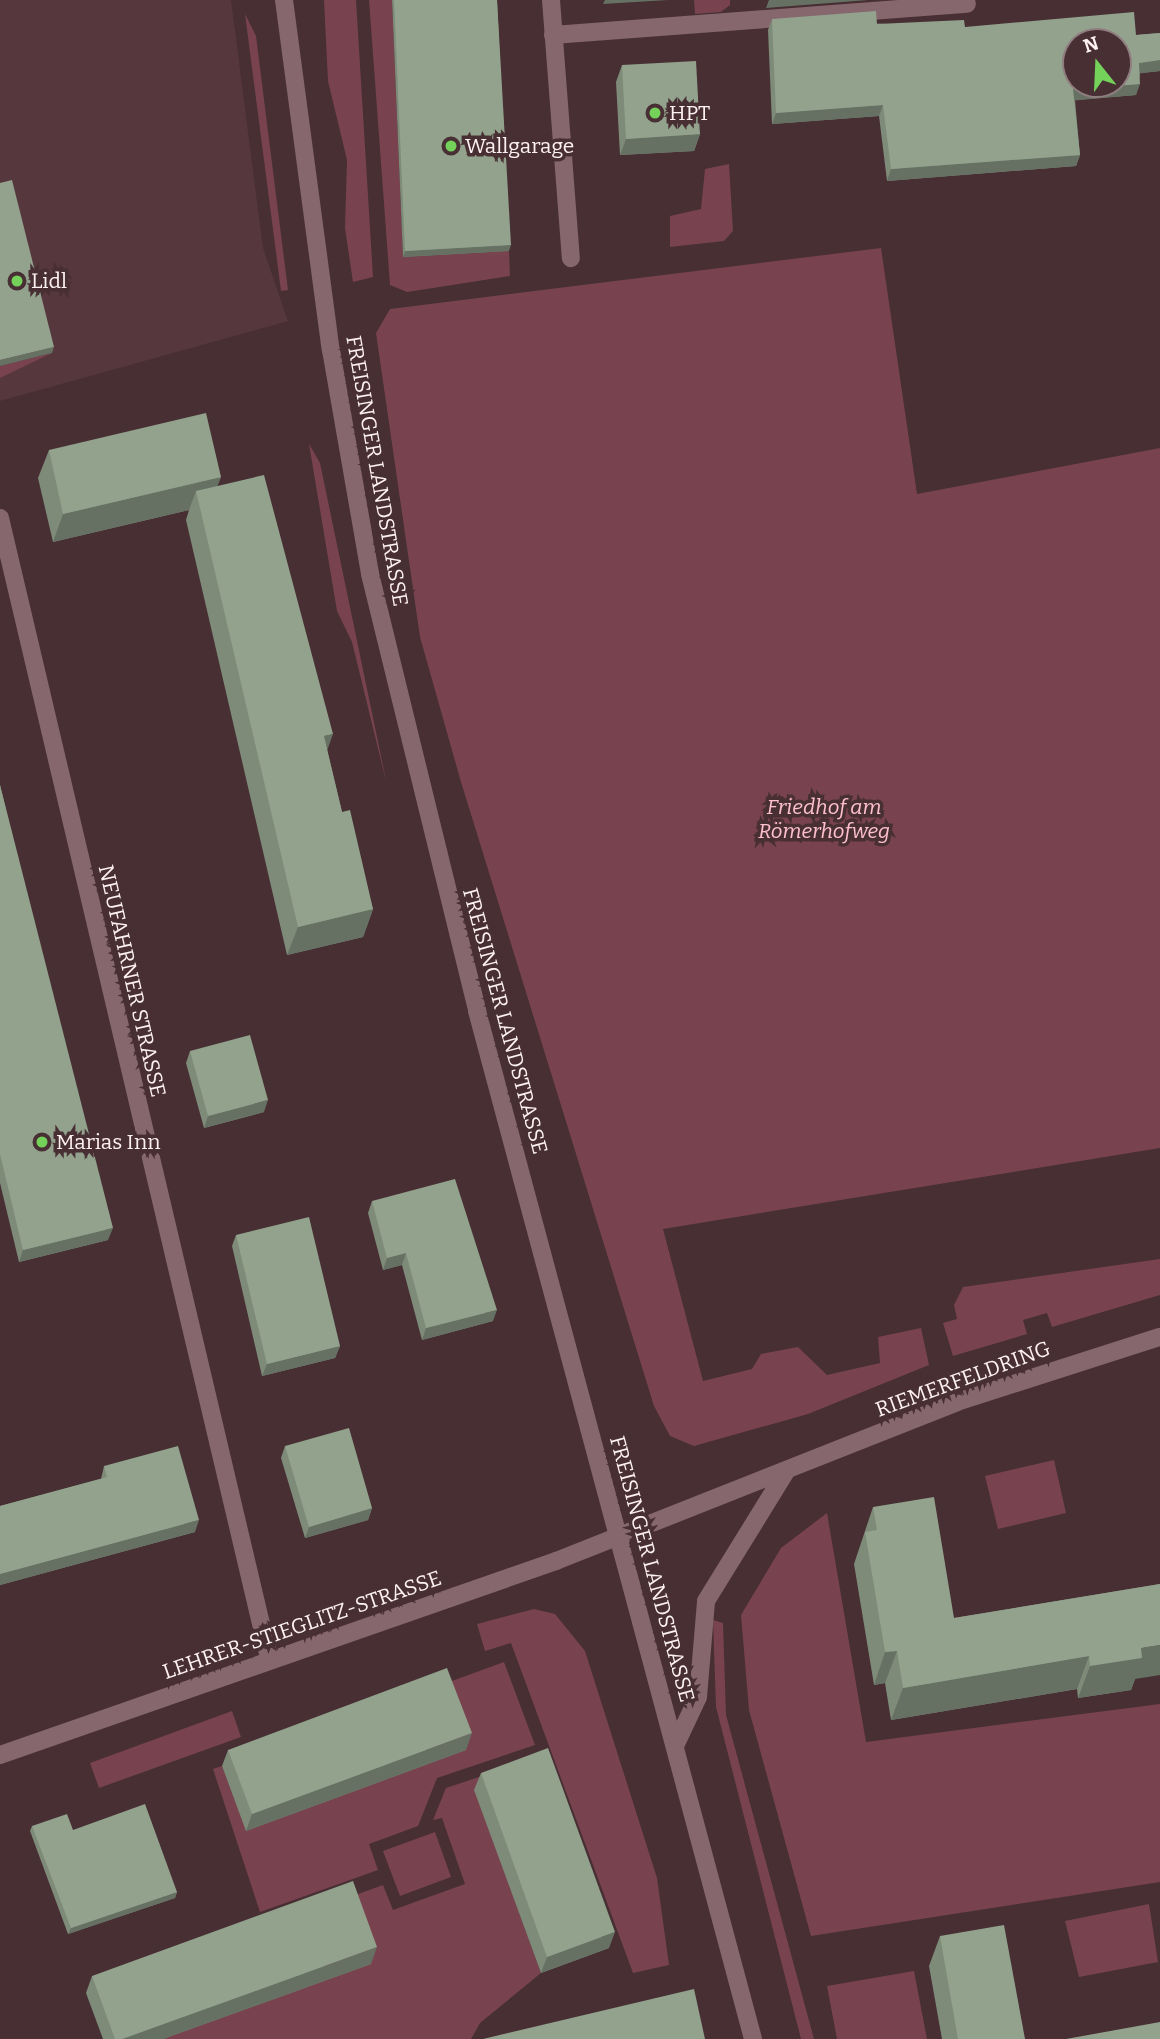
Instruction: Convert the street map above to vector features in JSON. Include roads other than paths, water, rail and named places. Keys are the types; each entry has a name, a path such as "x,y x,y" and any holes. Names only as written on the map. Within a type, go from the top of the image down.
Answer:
{"street":[{"name":"FREISINGER LANDSTRASSE","path":"284,0 331,350 370,574 477,1011 753,2039"},
{"path":"551,0 571,258"},
{"path":"553,34 967,4"},
{"name":"NEUFAHRNER STRASSE","path":"0,518 269,1658"},
{"name":"RIEMERFELDRING","path":"619,1536 785,1473 957,1402 1160,1337"},
{"path":"676,1746 698,1697 706,1601 785,1473"},
{"name":"LEHRER-STIEGLITZ-STRASSE","path":"0,1755 619,1536"}],"place":[{"name":"HPT","path":"655,113"},
{"name":"Wallgarage","path":"451,146"},
{"name":"Lidl","path":"17,281"},
{"name":"Marias Inn","path":"42,1142"}],"park label":[{"name":"Friedhof am Römerhofweg","path":"824,819"}]}
